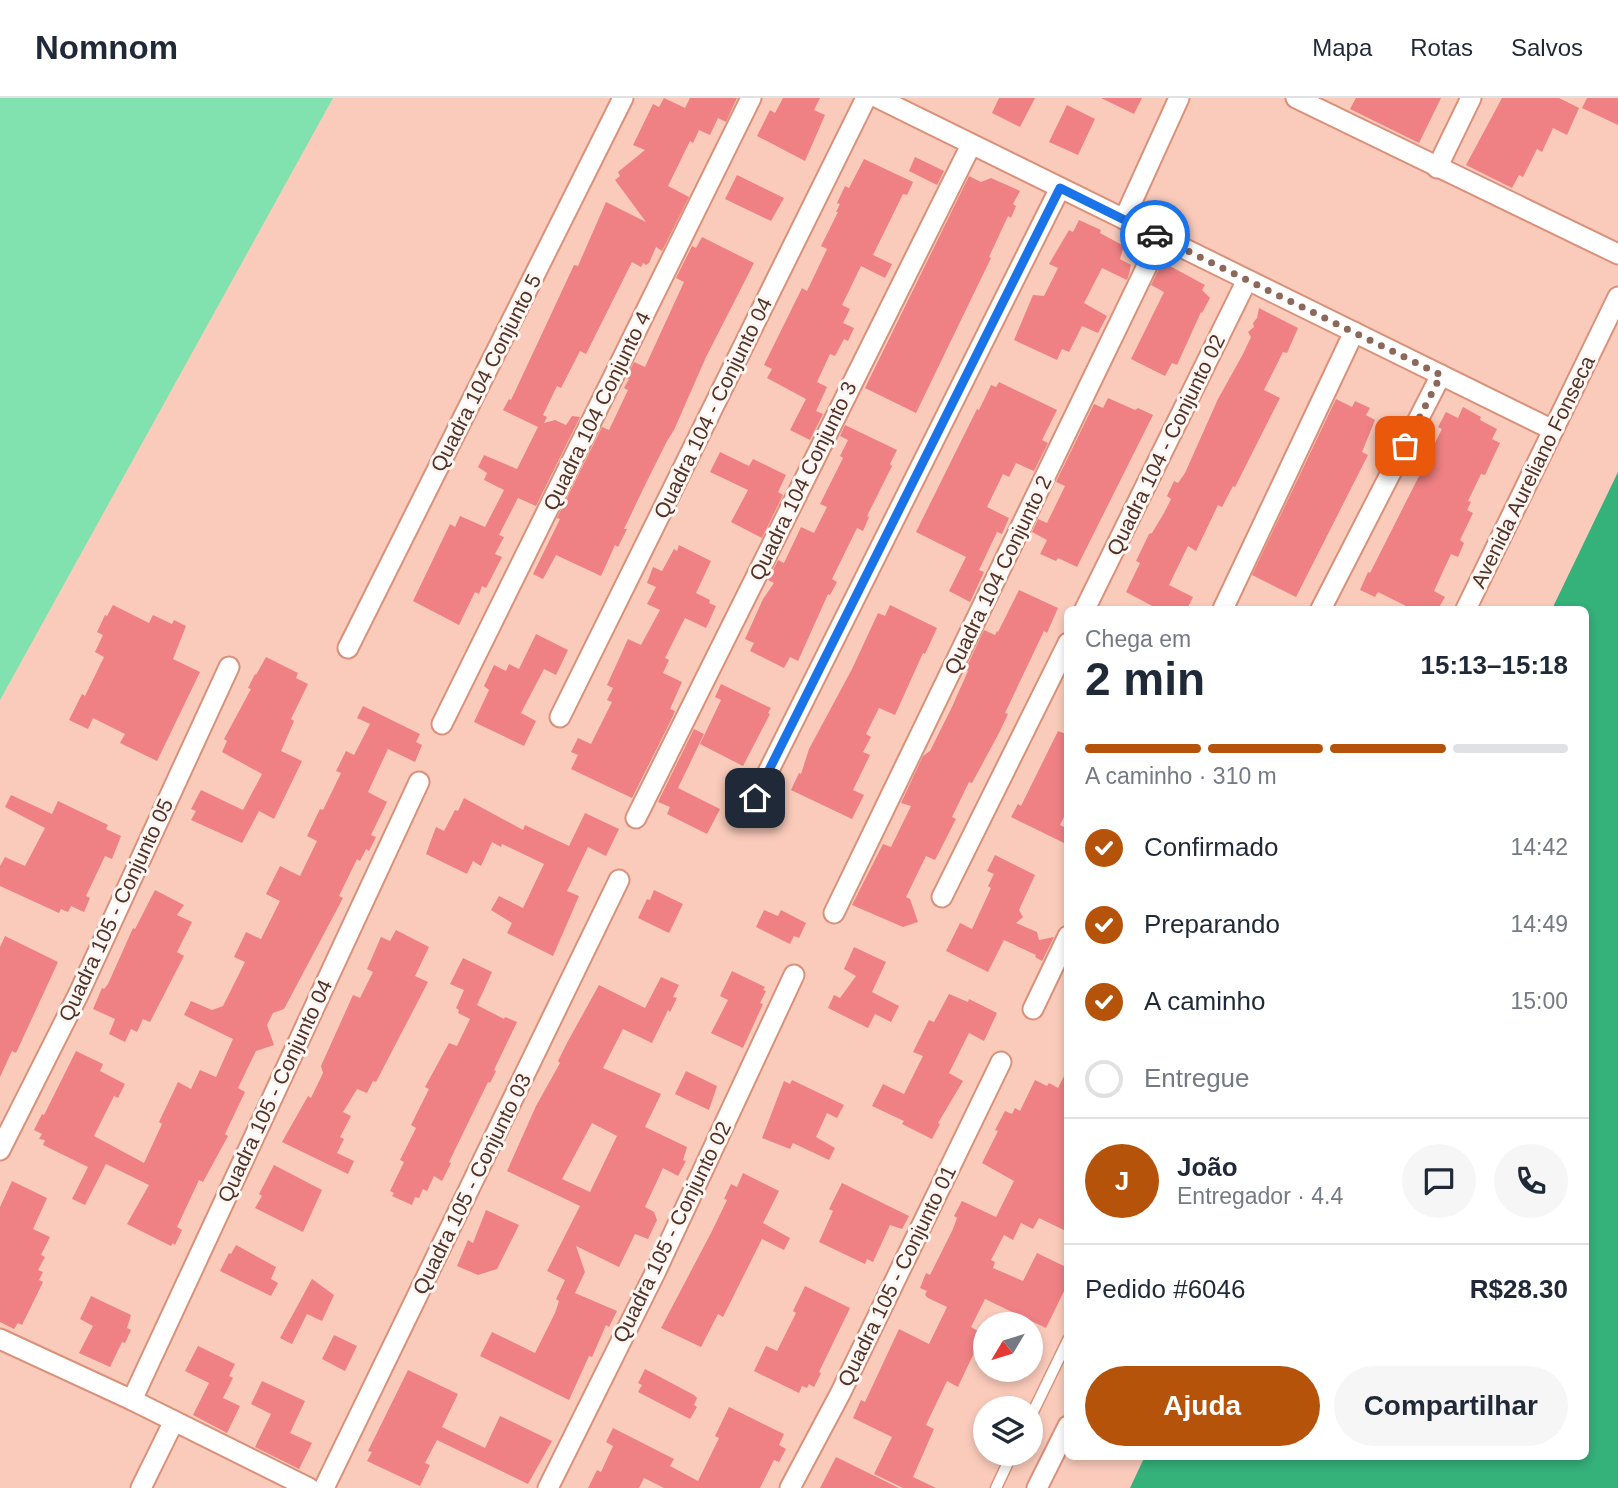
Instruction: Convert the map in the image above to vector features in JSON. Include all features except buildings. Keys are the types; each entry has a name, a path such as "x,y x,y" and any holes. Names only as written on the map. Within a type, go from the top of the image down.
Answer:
{"street":[{"name":"Quadra 104 Conjunto 5","path":"348,648 623,98"},
{"name":"Quadra 104 Conjunto 4","path":"442,724 751,98"},
{"name":"Quadra 104 - Conjunto 04","path":"560,718 866,98"},
{"path":"877,98 1553,430"},
{"path":"1124,219 1179,98"},
{"path":"1296,98 1618,254"},
{"path":"1437,168 1471,98"},
{"name":"Quadra 104 Conjunto 3","path":"636,818 971,145"},
{"path":"755,798 1060,188"},
{"name":"Quadra 104 Conjunto 2","path":"834,913 1161,237"},
{"name":"Quadra 104 - Conjunto 02","path":"1085,606 1247,280"},
{"name":"Avenida Aureliano Fonseca","path":"1467,606 1618,298"},
{"path":"1224,606 1354,332"},
{"path":"1323,606 1441,375"},
{"path":"942,897 1064,651"},
{"name":"Quadra 105 - Conjunto 05","path":"0,1150 79,993 229,667"},
{"name":"Quadra 105 - Conjunto 04","path":"132,1400 419,782"},
{"name":"Quadra 105 - Conjunto 03","path":"324,1488 619,880"},
{"path":"1033,1009 1064,944"},
{"name":"Quadra 105 - Conjunto 02","path":"548,1488 654,1273 794,975"},
{"name":"Quadra 105 - Conjunto 01","path":"790,1488 839,1394 1001,1062"},
{"path":"0,1339 132,1400 309,1488"},
{"path":"142,1488 174,1421"},
{"path":"1037,1488 1064,1434"}],"lane":[{"path":"1041,1396 1064,1348"},
{"path":"996,1488 1006,1466"}],"green space":[{"path":"0,98 333,98 0,700"},
{"path":"1618,472 1618,1488 1130,1488 1143,1460 1589,1460 1589,606 1553,606"}],"way so far":[{"path":"1155,235 1441,375 1405,446"}],"route":[{"path":"755,798 1060,188 1155,235"}]}
